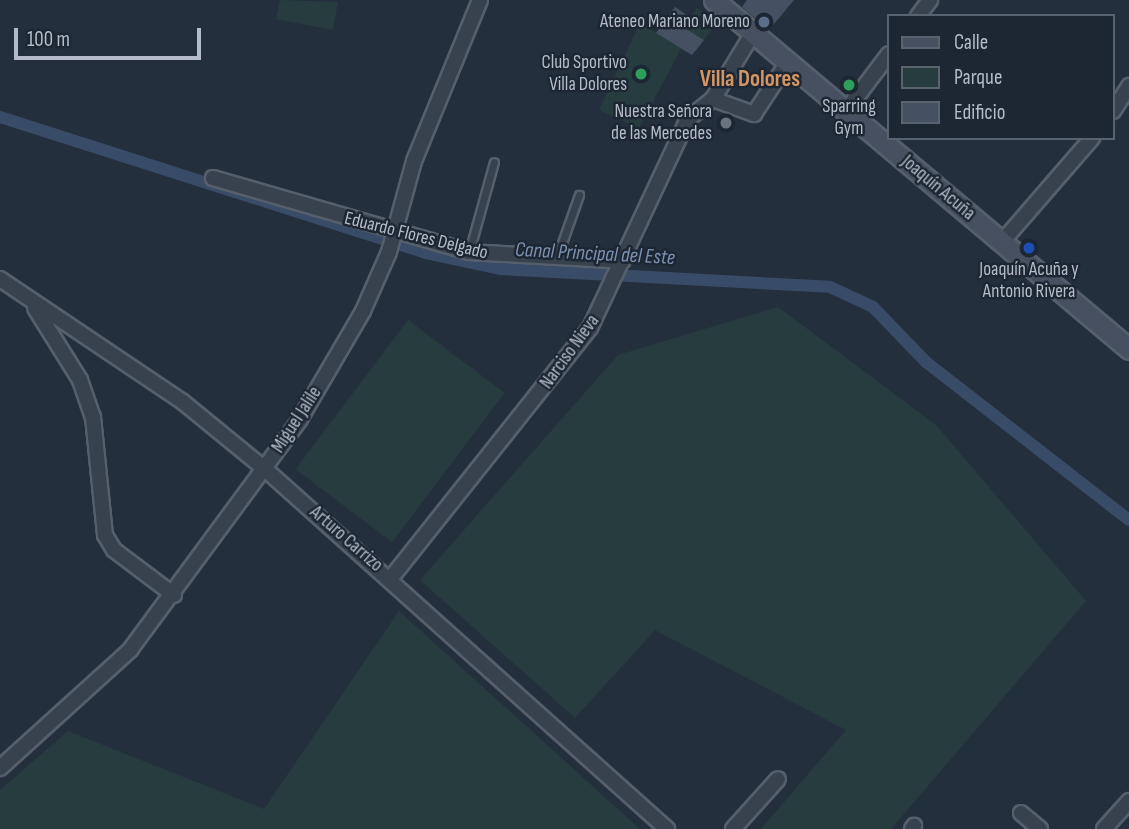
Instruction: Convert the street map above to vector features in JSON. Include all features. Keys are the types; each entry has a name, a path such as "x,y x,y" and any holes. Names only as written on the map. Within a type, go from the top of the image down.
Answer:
{"street":[{"name":"Miguel Jalile","path":"0,768 130,650 174,595 265,469 363,311 389,252 423,137 480,0"},
{"name":"Joaquín Acuña","path":"714,0 1129,349"},
{"name":"Narciso Nieva","path":"391,578 590,328 624,261 688,118 713,99 753,33"},
{"path":"846,111 888,55"},
{"path":"713,99 754,114 788,62"},
{"path":"1115,108 1129,86"},
{"path":"1002,242 1091,140"},
{"name":"Eduardo Flores Delgado","path":"213,178 395,233 469,252 624,261"},
{"name":"Arturo Carrizo","path":"0,279 31,303 183,402 265,469 391,578 667,829"},
{"path":"31,303 80,380 93,417 105,535 114,550 174,595"},
{"path":"733,829 778,779"},
{"path":"1104,829 1129,801"},
{"path":"1021,813 1040,829"}],"lane":[{"path":"469,252 494,162"},
{"path":"557,258 579,195"}],"green space":[{"path":"280,0 338,2 333,30 276,19"},
{"name":"Club Sportivo Villa Dolores","path":"675,7 690,17 697,8 717,23 692,55 681,49 639,128 599,110 640,23 657,33"},
{"path":"778,307 936,425 1086,601 891,829 761,829 846,730 655,630 575,718 420,580 618,355"},
{"path":"408,320 505,393 392,542 295,469"},
{"path":"399,611 640,829 0,829 0,790 68,731 264,809"}],"building":[{"name":"Ateneo Mariano Moreno","path":"747,0 794,0 769,30 742,7"},
{"path":"675,7 693,19 686,29 704,40 692,55 656,33"}],"waterway":[{"name":"Canal Principal del Este","path":"0,117 425,253 501,269 830,287 873,307 926,362 1129,520"}],"place":[{"name":"Ateneo Mariano Moreno","path":"764,22"},
{"name":"Club Sportivo Villa Dolores","path":"641,74"},
{"name":"Sparring Gym","path":"849,85"},
{"name":"Nuestra Señora de las Mercedes","path":"726,123"},
{"name":"Joaquín Acuña y Antonio Rivera","path":"1029,248"}],"district":[{"name":"Villa Dolores","path":"750,79"}]}
